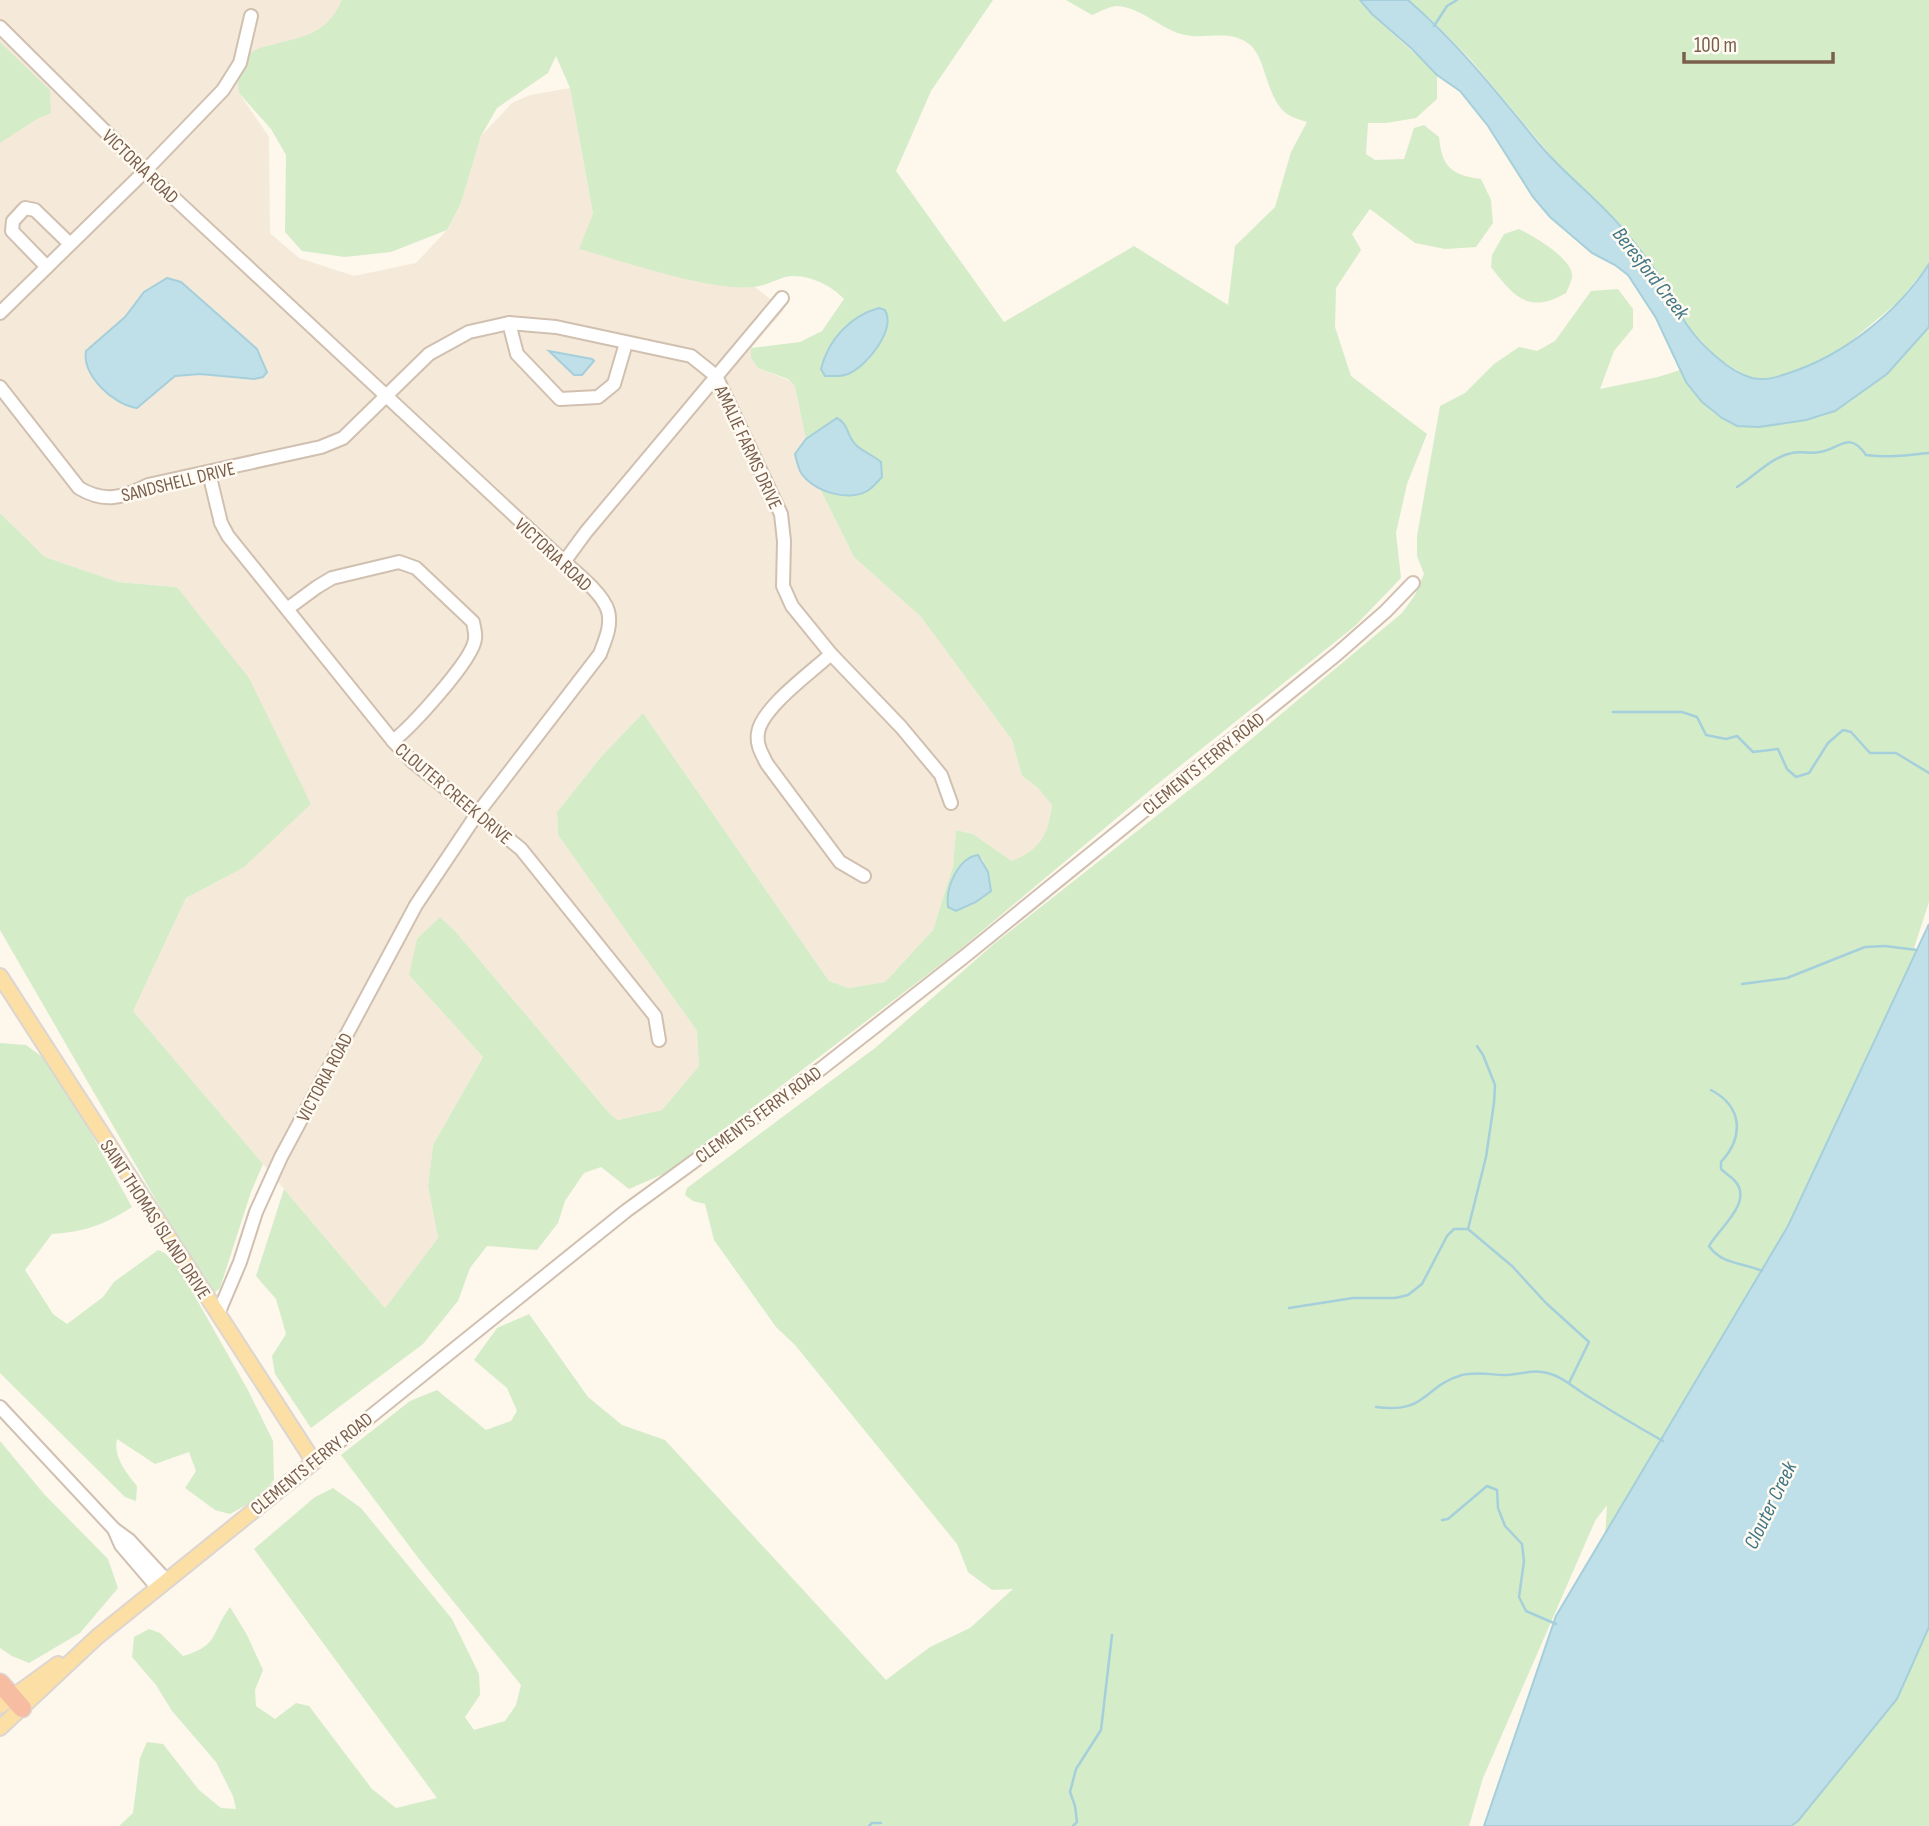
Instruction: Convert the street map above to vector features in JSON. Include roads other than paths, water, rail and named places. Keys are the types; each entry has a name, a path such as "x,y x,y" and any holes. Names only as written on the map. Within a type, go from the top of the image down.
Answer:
{"highway":[{"path":"0,1683 11,1704"}],"main road":[{"name":"SAINT THOMAS ISLAND DRIVE","path":"0,975 314,1462"},
{"name":"CLEMENTS FERRY ROAD","path":"0,1728 11,1704 314,1462"}],"street":[{"path":"0,313 145,171 223,90 240,63 251,16"},
{"name":"VICTORIA ROAD","path":"0,27 145,171 565,562 597,594 608,610 609,631 600,654 477,814 416,905 281,1157 256,1212 240,1262 218,1314"},
{"path":"47,267 12,230 13,221 25,208 35,210 70,244"},
{"path":"565,562 586,532 782,298"},
{"path":"509,323 517,354 560,399 598,397 614,384 626,343"},
{"name":"SANDSHELL DRIVE","path":"0,387 79,488 106,499 125,496 148,485 321,447 343,438 429,354 469,332 509,323"},
{"name":"AMALIE FARMS DRIVE","path":"509,323 556,327 691,356 716,376 781,514 784,541 783,586 792,606 831,654 901,727 941,775 951,803"},
{"name":"CLOUTER CREEK DRIVE","path":"209,473 221,523 228,536 413,762 521,849 654,1016 659,1040"},
{"path":"288,610 332,578 399,562 416,568 473,622 475,640 468,655 412,726 394,741"},
{"name":"CLEMENTS FERRY ROAD","path":"314,1462 626,1211 822,1068 965,956 1336,654 1387,611 1413,583"},
{"path":"831,654 785,695 763,719 758,732 759,747 767,764 840,862 863,876"},
{"path":"0,1407 114,1529 121,1545 162,1584"}],"water":[{"name":"Beresford Creek","path":"1360,0 1408,0 1444,34 1550,156 1622,228 1665,284 1693,333 1716,357 1734,370 1752,378 1770,378 1830,355 1849,344 1885,315 1929,264 1929,327 1887,374 1835,411 1806,420 1759,427 1737,426 1722,418 1702,402 1686,382 1656,318 1628,275 1592,253 1550,217 1533,197 1488,126 1460,91 1437,75"},
{"path":"167,278 181,282 257,349 267,372 263,377 254,379 200,374 175,376 137,408 119,401 101,388 89,370 86,351 125,317 144,292"},
{"path":"879,308 885,310 887,327 871,356 848,374 825,376 821,369 835,339 850,323"},
{"path":"549,351 594,361 582,375 574,375"},
{"path":"837,418 844,424 857,446 881,462 882,477 862,493 832,493 813,484 800,471 795,454 806,439"},
{"path":"978,855 988,872 991,891 976,902 956,911 948,907 954,875 964,862"},
{"name":"Clouter Creek","path":"1929,924 1929,1627 1897,1699 1798,1821 1791,1826 1484,1826 1556,1616 1788,1226"}],"waterway":[{"path":"1434,26 1447,6 1457,0"},
{"path":"1737,487 1784,455 1820,452 1849,442 1866,455 1929,453"},
{"path":"1613,712 1682,712 1697,717 1706,735 1726,739 1737,736 1753,752 1778,749 1787,769 1796,777 1809,773 1828,743 1843,730 1851,732 1870,753 1896,753 1929,773"},
{"path":"1742,984 1787,978 1865,947 1885,946 1917,950"},
{"path":"1468,1229 1486,1157 1495,1085 1477,1046"},
{"path":"1711,1090 1729,1105 1737,1123 1734,1143 1721,1162 1721,1169 1734,1180 1740,1197 1733,1214 1709,1246 1726,1260 1762,1271"},
{"path":"1289,1308 1353,1298 1395,1298 1408,1295 1422,1284 1447,1236 1454,1229 1468,1229 1512,1266 1546,1303 1589,1342 1569,1383"},
{"path":"1376,1407 1393,1408 1416,1403 1439,1386 1462,1375 1542,1372 1561,1378 1663,1441"},
{"path":"1442,1520 1448,1519 1487,1486 1497,1490 1498,1508 1505,1526 1522,1544 1524,1561 1519,1597 1526,1611 1556,1624"},
{"path":"1073,1826 1077,1822 1070,1792 1076,1769 1101,1730 1112,1635"},
{"path":"869,1826 872,1823 881,1823"}]}
